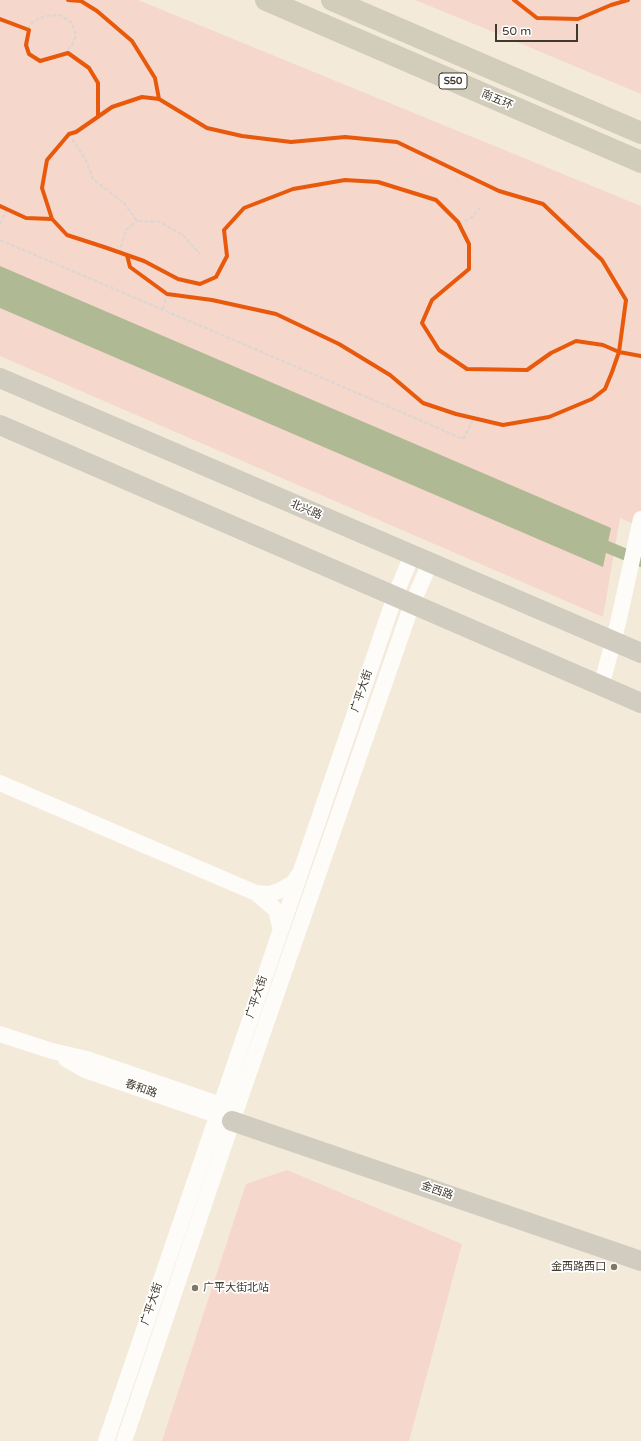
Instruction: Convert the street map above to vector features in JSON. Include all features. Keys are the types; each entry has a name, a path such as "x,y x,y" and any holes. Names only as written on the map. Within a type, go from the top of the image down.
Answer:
{"highway":[{"name":"南五环","path":"266,0 641,162"},
{"name":"S50","path":"332,0 641,133"}],"main road":[{"name":"北兴路","path":"0,378 421,559 615,632 641,653"},
{"path":"0,425 641,703"},
{"name":"金西路","path":"226,1113 641,1248"},
{"name":"金西路","path":"226,1113 641,1262"}],"street":[{"path":"602,686 639,526"},
{"name":"广平大街","path":"124,1441 226,1113 280,927 298,875 403,600 421,559"},
{"name":"广平大街","path":"106,1441 226,1113 403,600"},
{"path":"0,783 256,893 276,910 280,927"},
{"path":"256,893 270,894 282,890 293,883 298,875"},
{"name":"春和路","path":"0,1034 52,1051 85,1070 226,1113"}],"path":[{"path":"27,29 34,21 45,16 60,15 72,23 76,35 67,52 61,55"},
{"path":"21,26 29,30 28,37"},
{"path":"65,140 69,134 76,132"},
{"path":"69,134 86,160 93,179 125,204 136,221"},
{"path":"0,224 6,208 14,212"},
{"path":"462,231 459,223 471,218 480,208"},
{"path":"120,253 127,229 136,221 160,222 183,235 200,254"},
{"path":"0,240 463,439 474,418"},
{"path":"114,251 127,255"},
{"path":"162,291 167,294 174,295"},
{"path":"163,309 167,294"},
{"path":"468,417 482,420"}],"shaded area":[{"path":"0,0 138,0 641,206 641,527 620,518 603,617 0,356"},
{"path":"415,0 641,0 641,94 479,26"},
{"path":"0,266 611,528 603,567 0,308"},
{"path":"287,1170 462,1244 409,1441 162,1441 246,1184"}],"waterway":[{"path":"593,541 641,561"}],"cycle path":[{"path":"68,0 81,1 97,11 132,41 155,78 159,99"},
{"path":"514,0 537,18 578,19 611,5 628,0"},
{"path":"0,19 29,30 26,45 29,54 40,61 68,53 89,68 98,83 98,117"},
{"path":"127,255 130,267 167,294 212,300 276,314 339,344 390,375 423,403 456,414 503,425 549,417 592,399 605,389 619,352 626,300 602,260 543,204 499,191 397,142 345,137 291,142 242,136 207,128 159,99 142,97 112,107 76,132 69,134 47,160 42,188 52,219 67,235 104,247 144,261 178,279 200,284 216,277 227,256 224,230 244,208 293,189 345,180 378,182 436,200 458,222 469,244 469,269 432,300 422,323 439,350 467,369 527,370 551,353 576,341 603,345 619,352 641,356"},
{"path":"0,206 26,218 52,219"}],"place":[{"name":"金西路西口","path":"614,1267"},
{"name":"广平大街北站","path":"195,1288"}]}
